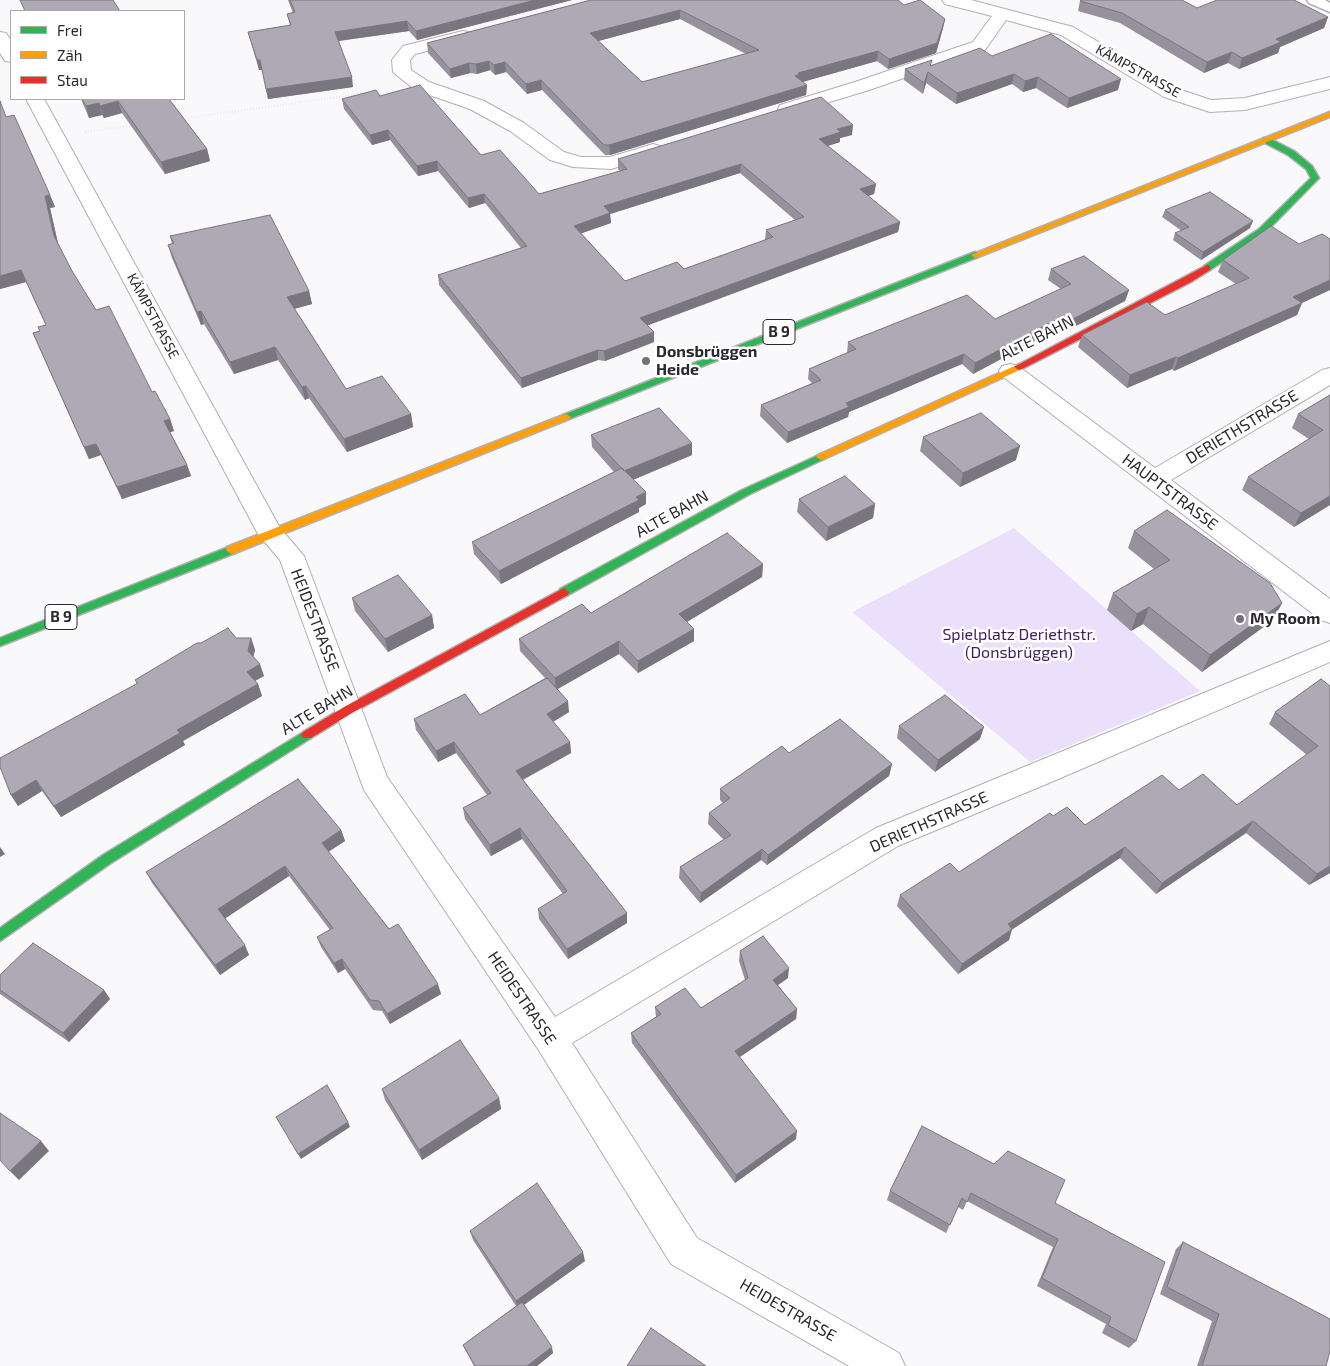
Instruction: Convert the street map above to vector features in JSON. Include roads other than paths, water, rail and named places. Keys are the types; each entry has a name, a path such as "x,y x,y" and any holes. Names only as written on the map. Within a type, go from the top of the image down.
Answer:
{"street":[{"name":"KÄMPSTRASSE","path":"951,0 1067,31 1171,93 1210,106 1246,104 1330,83"},
{"path":"769,114 862,86 979,46 1002,14"},
{"path":"477,32 410,50 401,60 402,72 422,86 477,105 518,127 556,156 580,163 611,162 667,146"},
{"path":"0,38 10,56"},
{"name":"KÄMPSTRASSE","path":"35,100 271,534"},
{"name":"B 9","path":"0,642 1330,114"},
{"name":"ALTE BAHN","path":"0,935 107,859 348,710 746,492 1010,371 1188,280 1262,232 1315,178 1309,168 1291,153 1266,140"},
{"name":"HAUPTSTRASSE","path":"1010,371 1330,613"},
{"name":"DERIETHSTRASSE","path":"1155,479 1330,375"},
{"name":"HEIDESTRASSE","path":"271,534 290,556 340,685 374,782 550,1038 684,1251 886,1366"},
{"name":"DERIETHSTRASSE","path":"550,1038 887,837 1046,772 1330,651"}],"lane":[{"path":"1314,0 1330,8"}],"place":[{"name":"Donsbrüggen Heide","path":"646,361"},
{"name":"My Room","path":"1240,619"}],"park label":[{"name":"Spielplatz Deriethstr. (Donsbrüggen)","path":"1019,644"}]}
